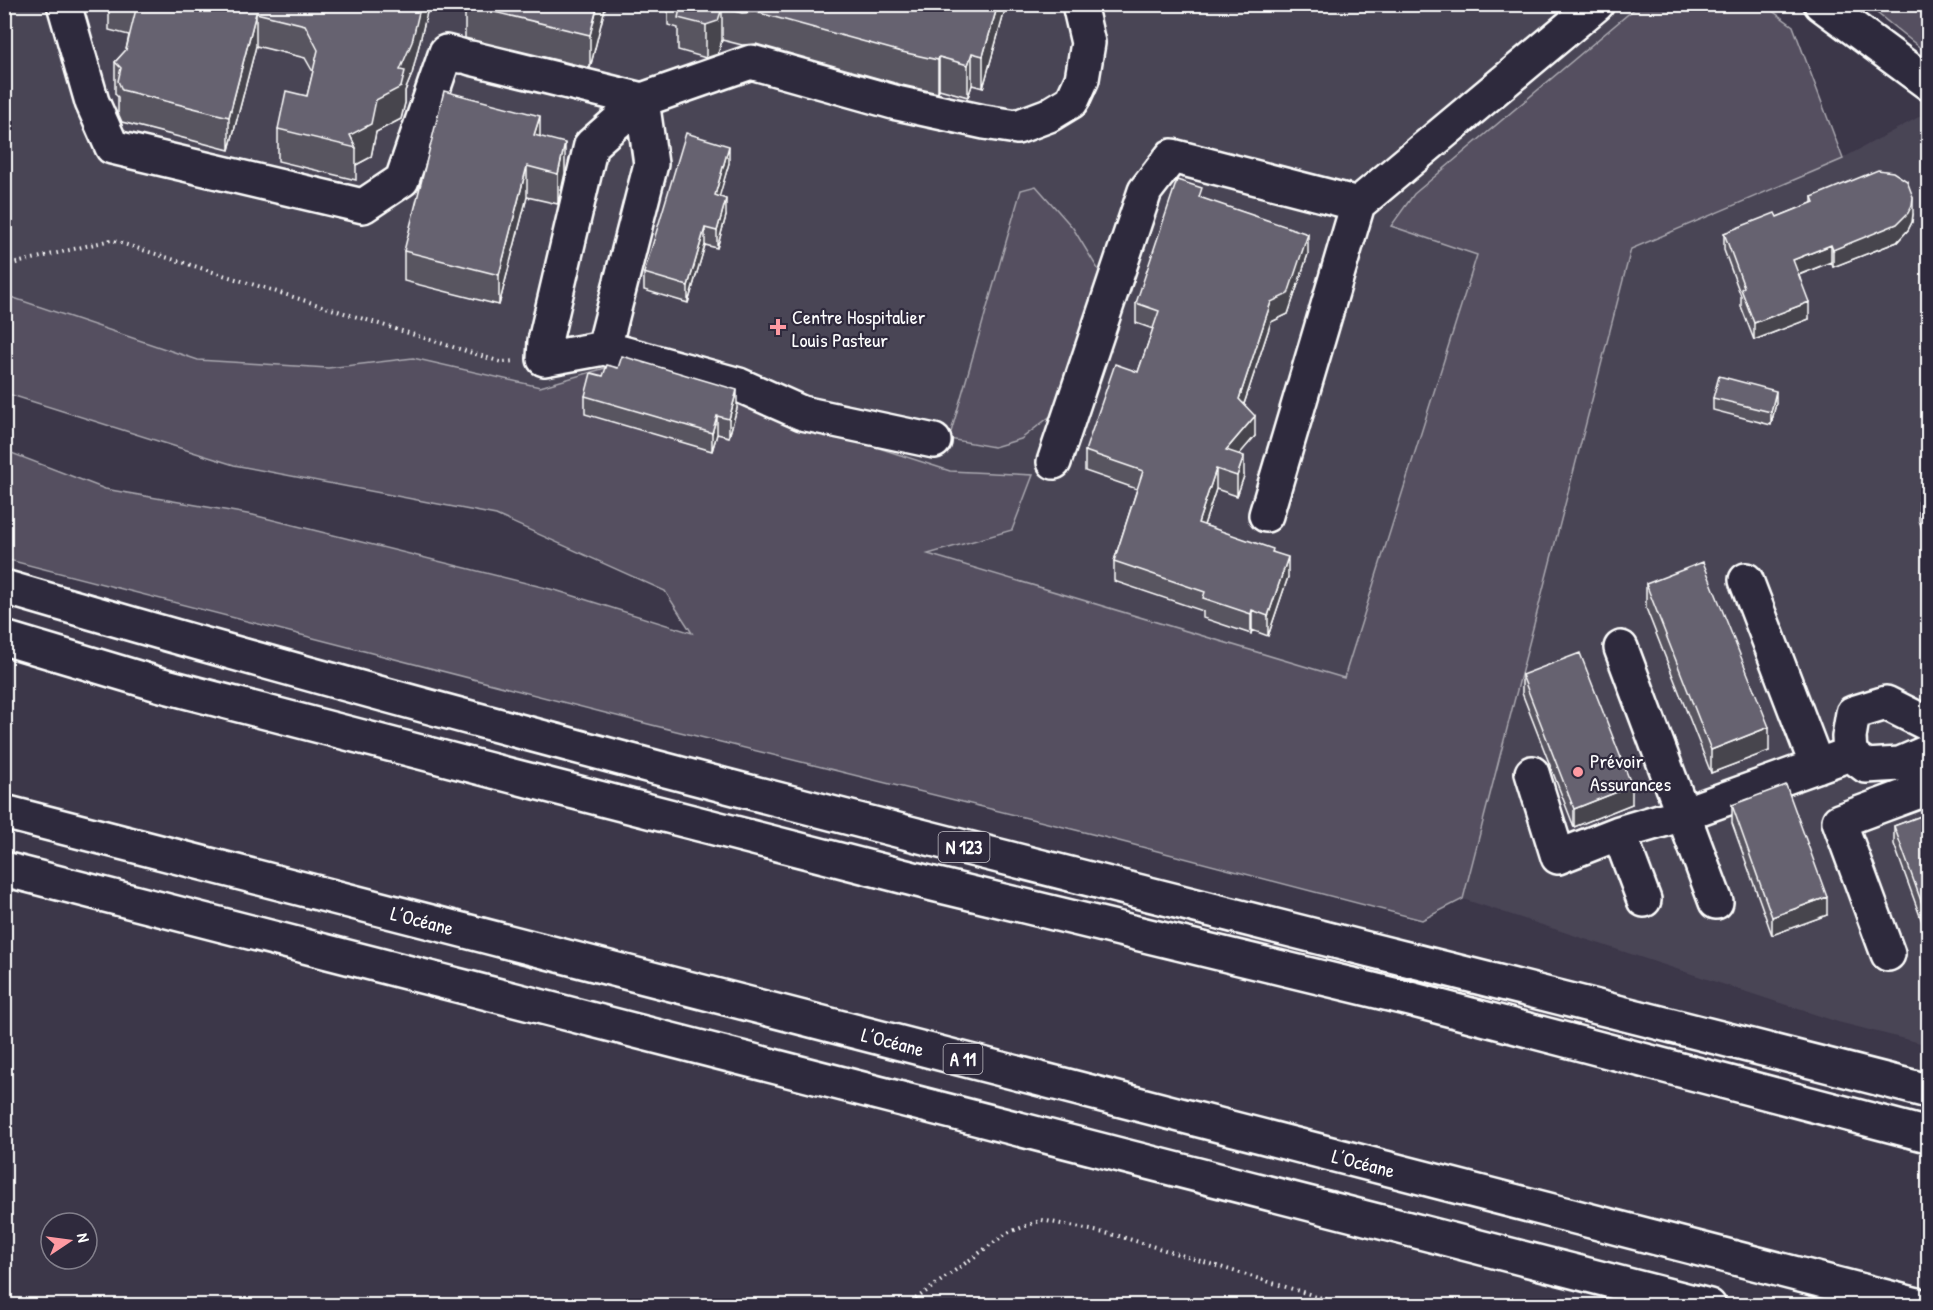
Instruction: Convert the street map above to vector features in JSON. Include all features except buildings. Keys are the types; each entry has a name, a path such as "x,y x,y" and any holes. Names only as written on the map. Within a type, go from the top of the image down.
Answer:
{"main road":[{"path":"64,4 93,102 112,147 363,206 402,180 446,52 642,100"},
{"path":"934,441 802,413 739,385 604,348 544,350 591,146 642,100 751,62 897,102 984,122 1017,127 1049,115 1072,101 1082,79 1088,43 1079,4"},
{"path":"1266,515 1359,204 1597,4"},
{"path":"1821,4 1929,83"},
{"path":"604,348 651,164 642,100"},
{"path":"1054,462 1145,191 1172,156 1359,204"},
{"path":"1746,580 1817,766"},
{"name":"N 123","path":"4,587 198,644 565,744 982,852 1929,1091"},
{"name":"N 123","path":"4,638 158,684 555,787 933,884 1410,999 1929,1135"},
{"path":"1621,648 1716,902"},
{"path":"1929,724 1886,703 1853,713 1849,737 1850,754 1866,766 1900,764 1929,752"},
{"path":"1532,772 1558,856 1850,754"},
{"path":"1888,954 1839,821 1929,788"},
{"name":"L’Océane","path":"4,812 1921,1305"},
{"path":"1619,833 1644,900"},
{"path":"4,869 1709,1305"}],"path":[{"path":"4,266 111,240 501,362 544,350"},
{"path":"906,1305 1008,1233 1042,1220 1119,1236 1348,1305"}],"shaded area":[{"name":"Centre Hospitalier Louis Pasteur","path":"5,5 1769,5 1793,26 1843,158 1928,112 1928,1045 1838,1022 1463,899 1555,528 1483,231 1470,280 1345,678 872,538 198,360 5,295"},
{"path":"1639,5 1764,5 1793,26 1843,159 1631,249 1463,899 1422,920 1096,835 652,725 5,559 4,450 105,489 253,515 558,591 692,633 665,591 496,515 234,465 5,393 5,295 198,360 328,368 413,358 540,387 619,364 950,471 1033,475 1012,530 928,554 1344,678 1477,255 1391,226 1414,194"},
{"path":"1867,5 1928,5 1928,54"},
{"path":"1036,186 1073,228 1101,274 1057,411 1021,439 994,447 949,439 1021,190"}],"place":[{"name":"Centre Hospitalier Louis Pasteur","path":"778,327"},
{"name":"Prévoir Assurances","path":"1578,772"}]}
